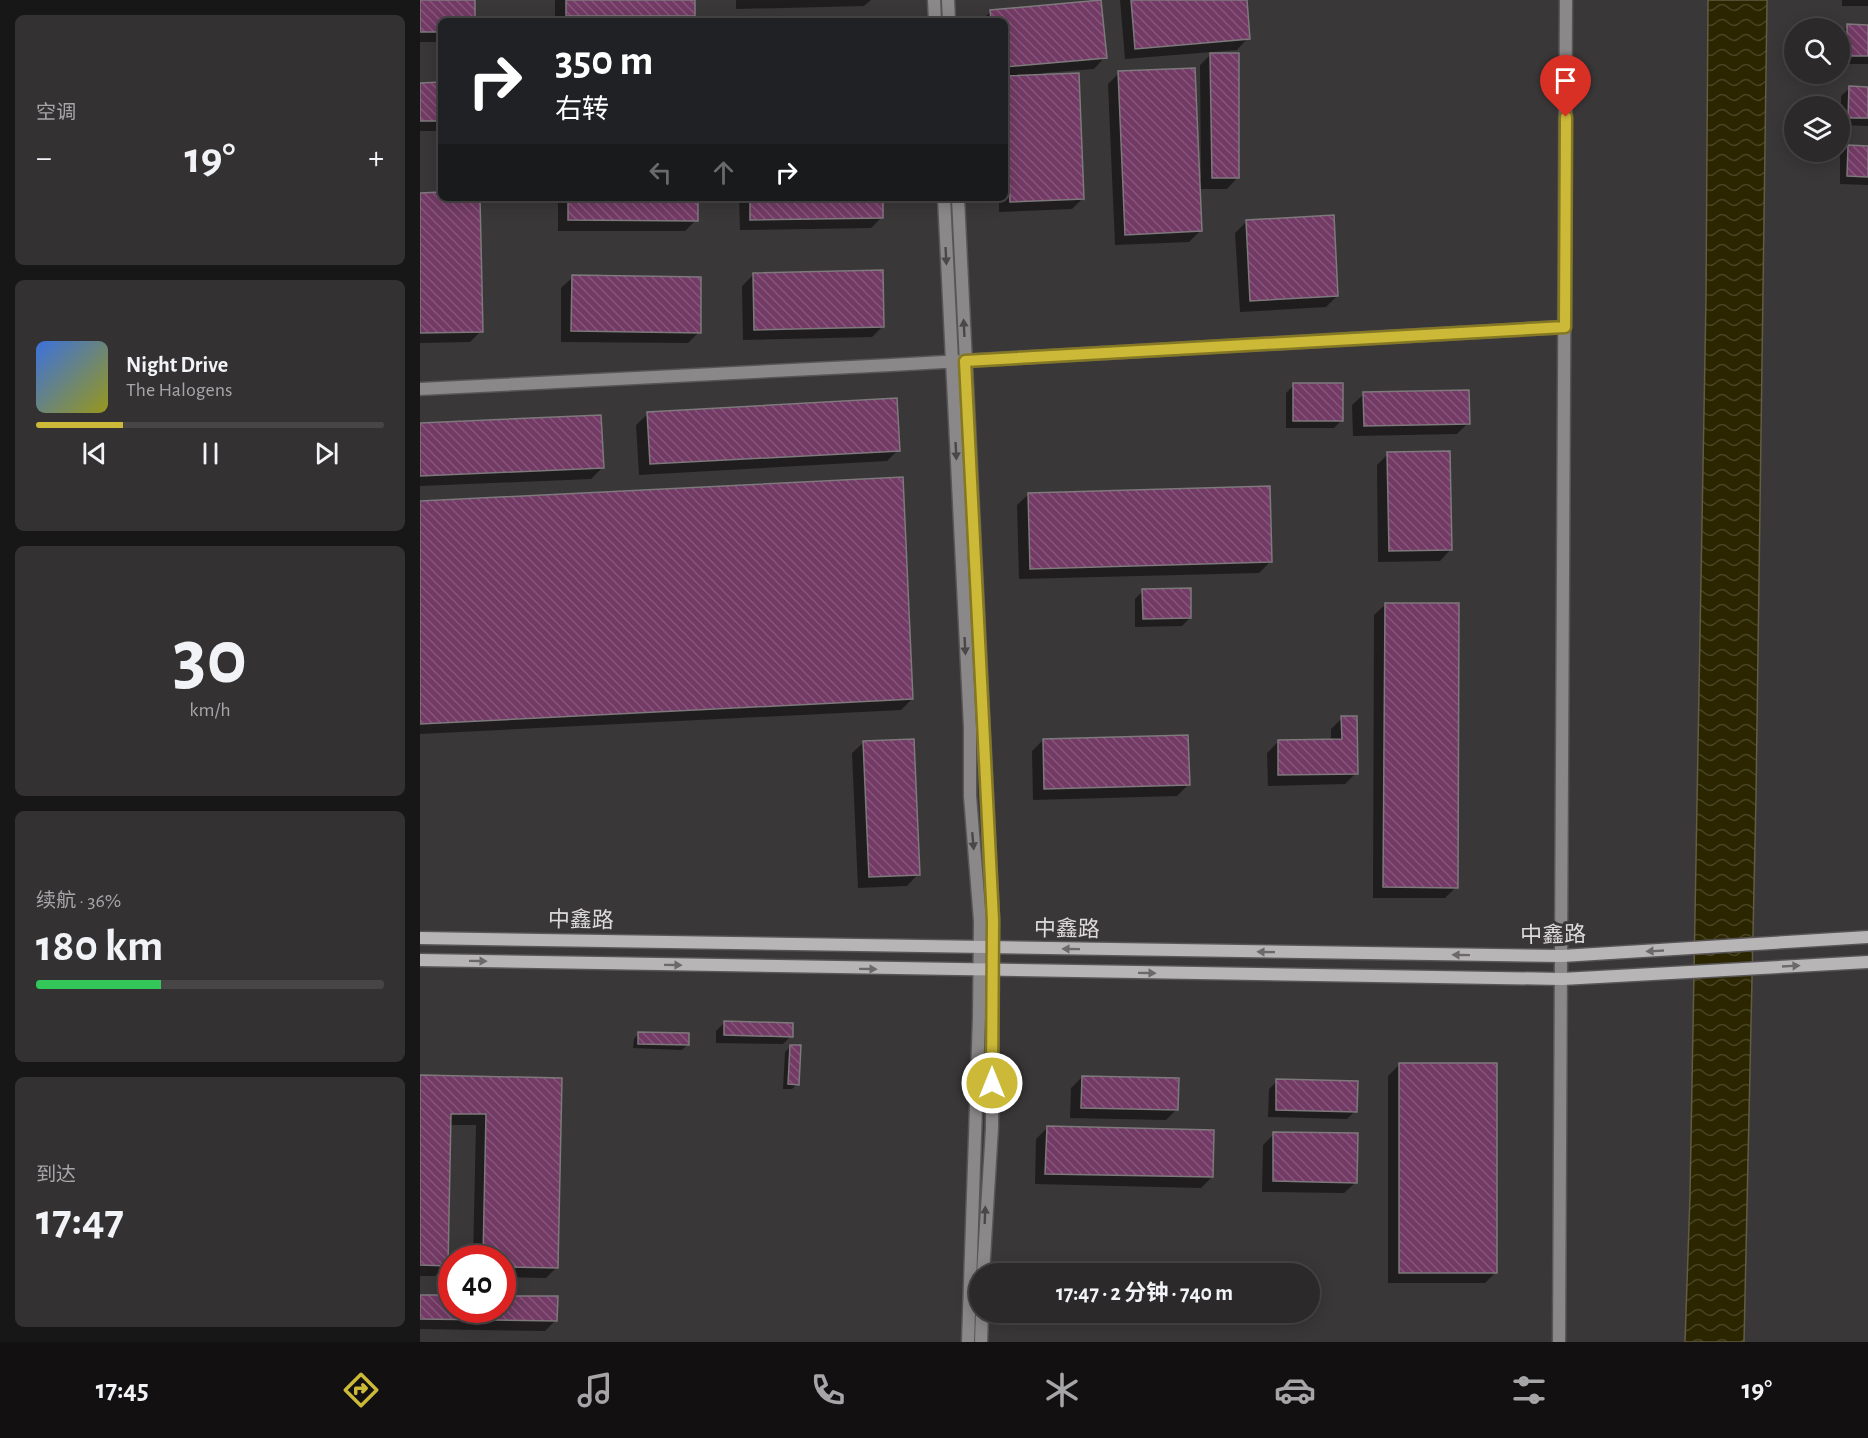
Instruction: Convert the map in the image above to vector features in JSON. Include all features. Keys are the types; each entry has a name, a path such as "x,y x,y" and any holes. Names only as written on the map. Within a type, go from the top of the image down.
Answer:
{"main road":[{"name":"中鑫路","path":"420,938 1562,956 1868,937"},
{"name":"中鑫路","path":"420,960 1562,979 1868,962"}],"street":[{"path":"934,0 935,18"},
{"path":"948,0 949,18"},
{"path":"1559,1342 1566,0"},
{"path":"944,201 970,728 970,796 980,948 968,1342"},
{"path":"958,201 993,948 992,1128 984,1263"},
{"path":"420,389 1565,327"},
{"path":"981,1342 982,1323"}],"water":[{"path":"1708,0 1767,0 1756,797 1744,1342 1685,1342 1690,1196 1706,298"}],"building":[{"path":"420,0 475,0 475,18 438,18 438,32 420,32"},
{"path":"566,0 695,0 695,16 566,16"},
{"path":"1101,0 1107,58 1008,67 1008,18 991,18 990,10"},
{"path":"1131,0 1247,0 1250,39 1135,49"},
{"path":"1850,24 1868,25 1868,56 1850,56"},
{"path":"1210,53 1239,53 1239,178 1212,178"},
{"path":"1195,68 1202,231 1125,235 1118,71"},
{"path":"1079,73 1084,199 1010,202 1008,76"},
{"path":"438,82 438,121 420,121 420,83"},
{"path":"1849,86 1868,87 1868,118 1850,118"},
{"path":"1850,145 1868,146 1868,177 1847,176"},
{"path":"438,192 438,201 480,201 483,332 420,333 420,193"},
{"path":"568,201 698,201 698,221 568,220"},
{"path":"750,201 883,201 883,218 750,220"},
{"path":"1334,215 1338,296 1250,301 1246,220"},
{"path":"883,270 884,327 754,330 753,273"},
{"path":"572,275 701,277 701,333 571,331"},
{"path":"1293,383 1343,383 1343,421 1293,421"},
{"path":"1469,390 1470,424 1364,426 1363,392"},
{"path":"897,398 900,451 650,464 647,412"},
{"path":"601,415 604,468 420,476 420,423"},
{"path":"1450,451 1452,550 1389,551 1387,452"},
{"path":"903,477 913,699 420,724 420,501"},
{"path":"1270,486 1272,562 1030,569 1028,493"},
{"path":"1191,588 1191,618 1143,619 1142,589"},
{"path":"1385,603 1459,603 1458,888 1383,887"},
{"path":"1341,716 1357,716 1358,774 1278,775 1278,740 1342,739"},
{"path":"1188,735 1190,785 1044,789 1043,739"},
{"path":"914,739 920,875 869,877 863,741"},
{"path":"724,1021 793,1023 793,1037 724,1035"},
{"path":"638,1032 689,1033 689,1045 638,1044"},
{"path":"790,1045 801,1045 799,1085 788,1084"},
{"path":"1399,1063 1497,1063 1497,1273 1399,1273"},
{"path":"420,1075 562,1078 558,1268 516,1267 516,1245 483,1245 486,1114 451,1114 448,1245 438,1245 438,1266 420,1265"},
{"path":"1082,1076 1179,1078 1178,1110 1081,1108"},
{"path":"1276,1079 1358,1081 1357,1112 1276,1110"},
{"path":"1047,1126 1214,1130 1213,1177 1045,1174"},
{"path":"1273,1132 1358,1133 1357,1183 1273,1181"},
{"path":"420,1295 438,1295 438,1319 420,1319"},
{"path":"516,1296 558,1296 557,1321 516,1320"}],"route":[{"path":"992,1083 993,920 965,361 1565,327 1566,117"}]}
